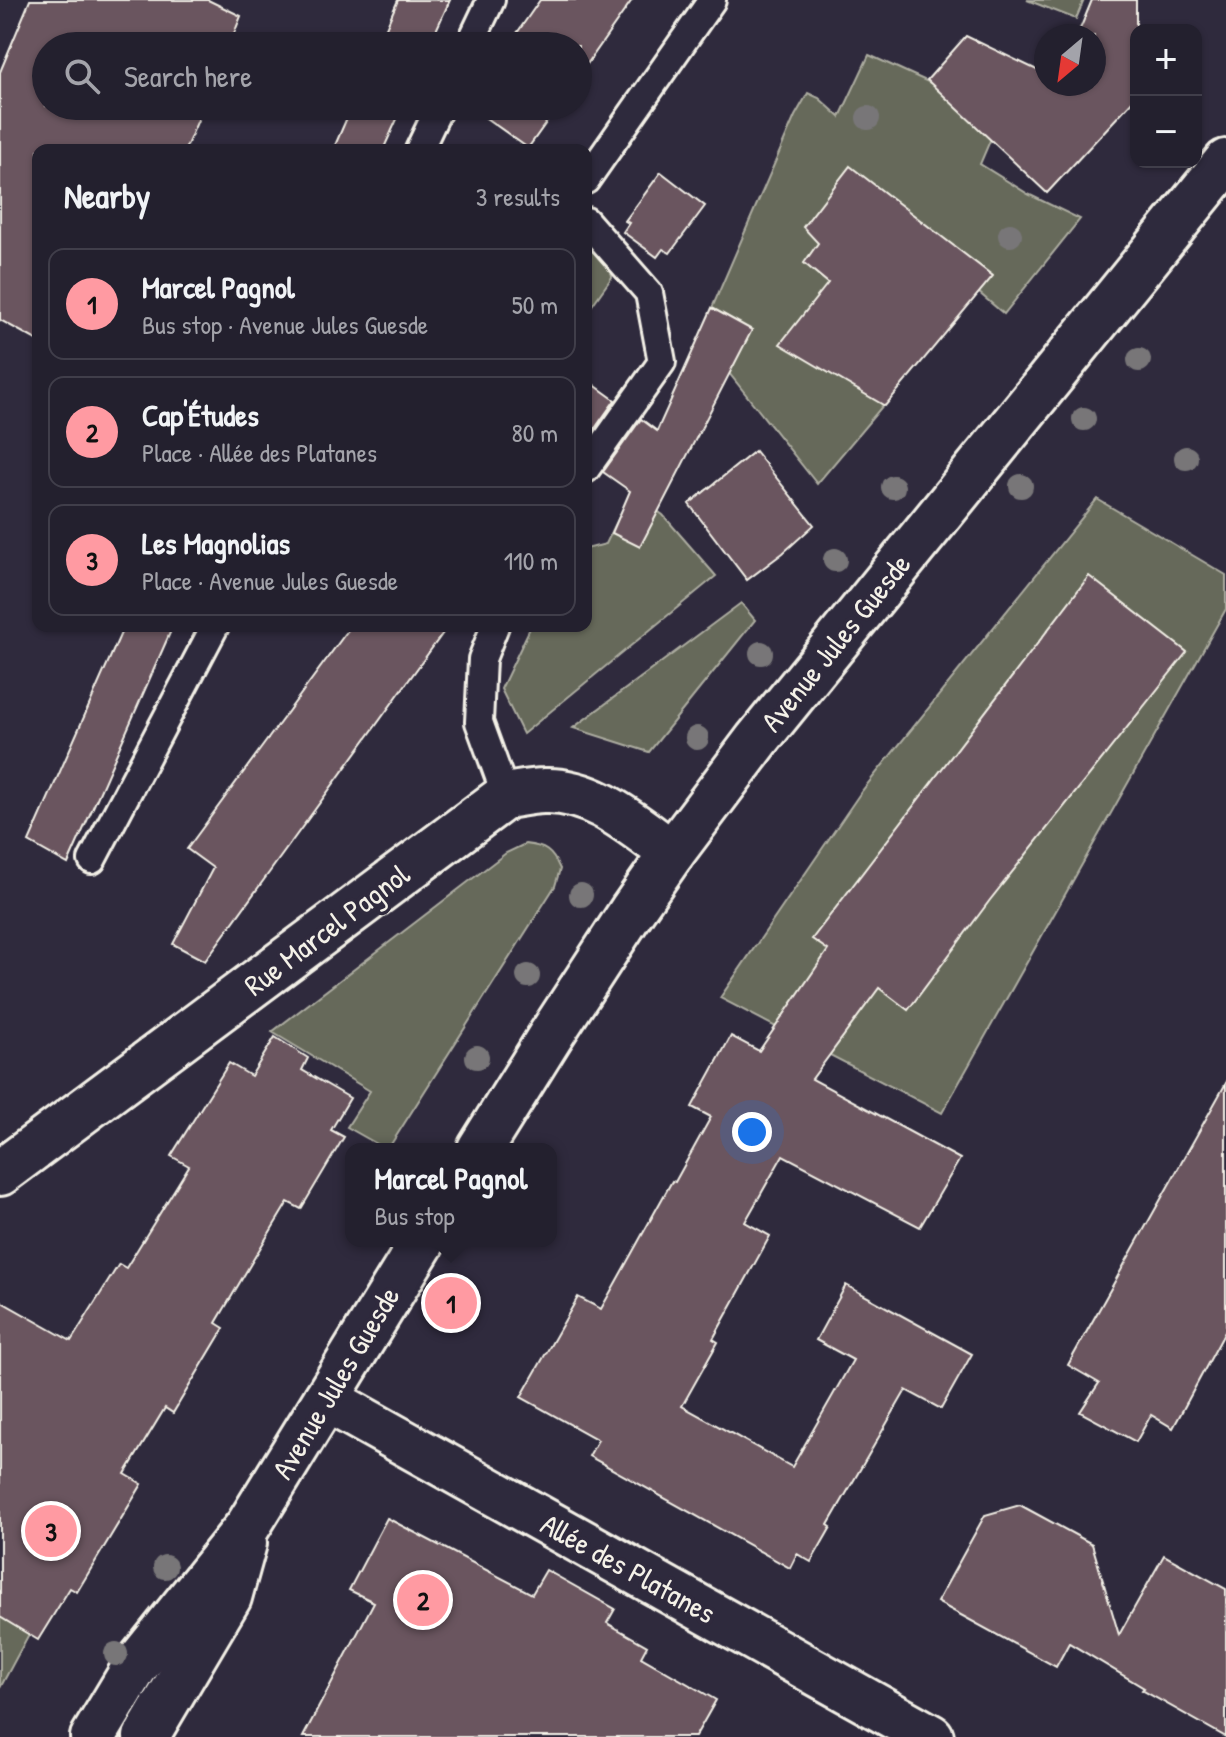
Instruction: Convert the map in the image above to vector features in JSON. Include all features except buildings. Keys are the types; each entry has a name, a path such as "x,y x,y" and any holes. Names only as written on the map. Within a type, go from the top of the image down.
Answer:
{"street":[{"name":"Avenue Jules Guesde","path":"484,1143 567,1010 672,853 757,740 1226,162"},
{"name":"Rue Marcel Pagnol","path":"0,1173 506,796 546,791 580,795 610,810 672,853"},
{"name":"Avenue Jules Guesde","path":"93,1737 135,1667 248,1526 419,1247"},
{"name":"Allée des Platanes","path":"326,1399 931,1737"},
{"name":"Avenue Jules Guesde","path":"146,1737 229,1597 248,1526"}],"lane":[{"path":"476,32 491,0"},
{"path":"592,171 712,0"},
{"path":"422,144 433,120"},
{"path":"592,228 649,293 662,362 592,461"},
{"path":"92,860 212,632"},
{"path":"493,632 482,659 479,722 506,796"}],"green space":[{"path":"1027,0 1084,0 1076,19"},
{"path":"869,55 1001,115 980,164 1028,194 1080,219 1004,314 978,292 817,484 729,373 737,322 712,308 795,116 808,93 819,98 840,117"},
{"path":"592,251 611,265 612,277 592,305"},
{"path":"631,492 663,515 716,576 523,734 501,689 528,632 592,632 592,548 606,544"},
{"path":"1097,499 1226,575 1226,609 942,1113 720,998 861,792"},
{"path":"741,603 755,620 649,752 573,728"},
{"path":"525,844 547,850 560,869 555,886 392,1143 375,1143 347,1127 370,1091 272,1032 506,853"},
{"path":"0,1617 29,1634 0,1688"}],"place":[{"name":"Marcel Pagnol","path":"451,1303"},
{"name":"Les Magnolias","path":"51,1531"},
{"name":"Cap'Études","path":"423,1600"}]}
